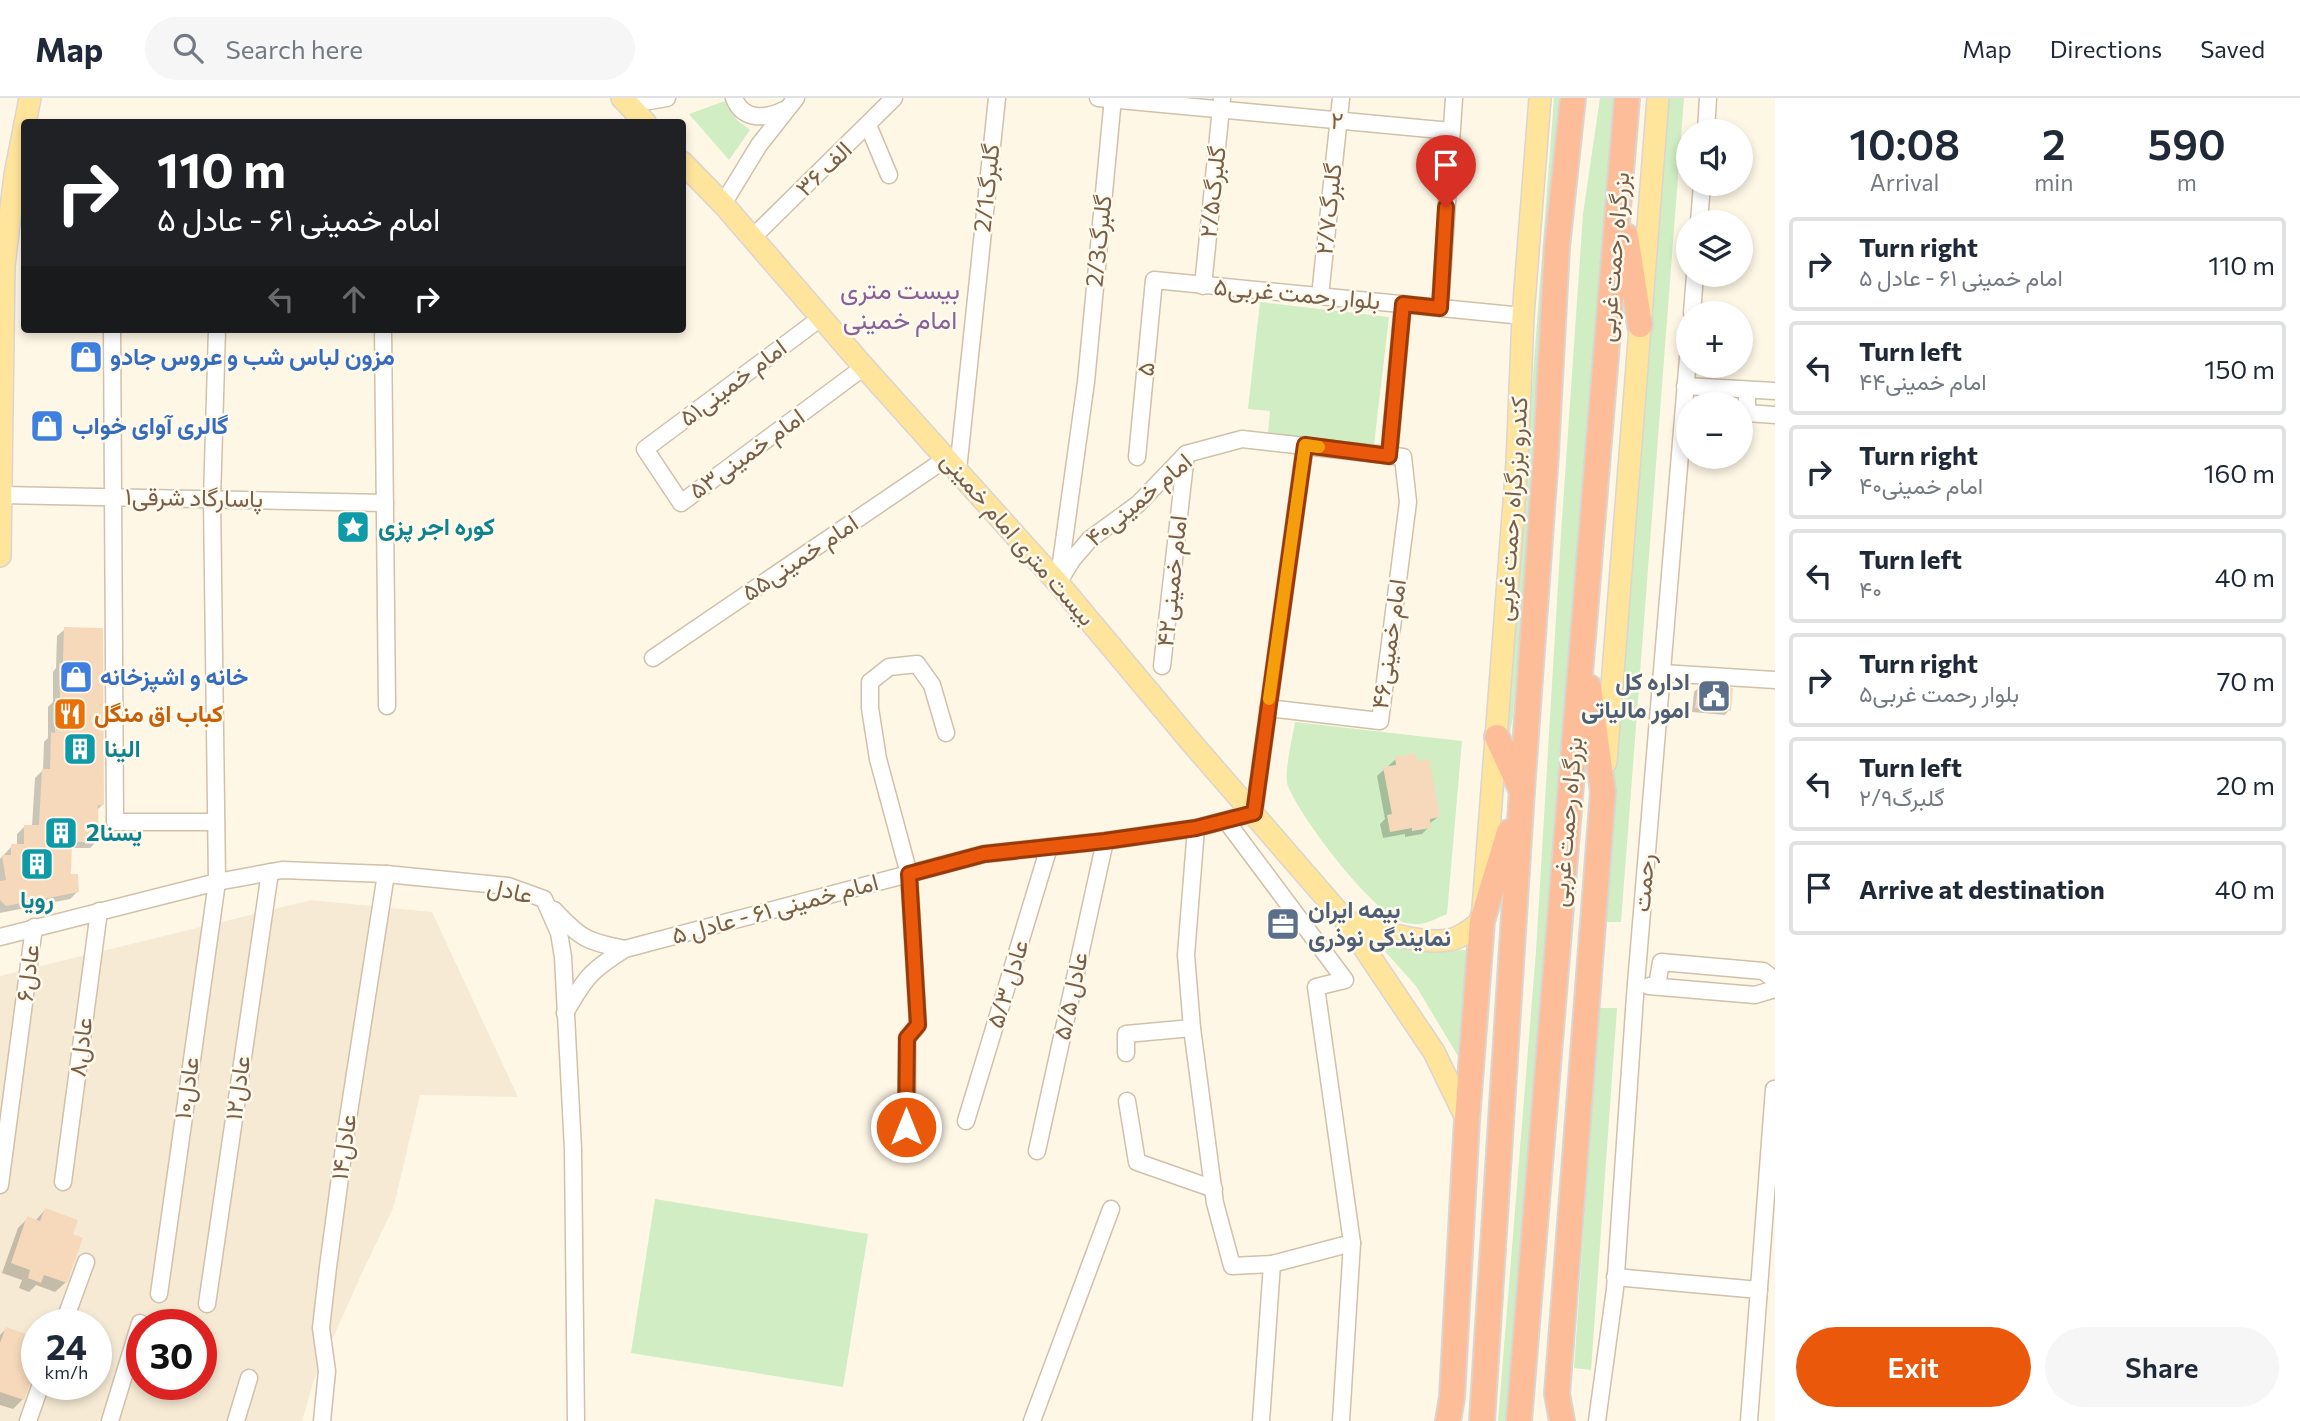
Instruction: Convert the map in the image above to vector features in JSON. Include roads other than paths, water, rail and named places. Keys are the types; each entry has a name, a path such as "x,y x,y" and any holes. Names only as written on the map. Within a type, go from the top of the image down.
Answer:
{"highway":[{"name":"بزرگراه رحمت غربی","path":"1482,1421 1546,453 1557,247 1573,98"},
{"name":"بزرگراه رحمت غربی","path":"1518,1421 1627,98"},
{"path":"1619,195 1640,325"},
{"path":"1562,1421 1557,1394 1604,792 1583,645"},
{"path":"1448,1421 1452,1398 1467,1120 1482,921 1522,790 1497,737"}],"main road":[{"path":"26,119 30,98"},
{"path":"622,98 642,119"},
{"name":"کندرو بزرگراه رحمت غربی","path":"1482,921 1517,463 1523,316 1540,98"},
{"path":"1604,792 1658,98"},
{"path":"0,556 4,266 21,144"},
{"name":"بیست متری امام خمینی","path":"686,166 723,204 864,367 1058,583 1346,921 1434,1052 1467,1120"},
{"path":"1346,921 1401,936 1449,940 1463,935 1482,921"}],"street":[{"path":"622,98 649,101 667,98"},
{"path":"734,98 744,113 756,117 766,117 791,103"},
{"name":"۳۶ الف","path":"752,238 894,98"},
{"name":"2/1گلبرگ","path":"952,464 978,279 997,98"},
{"name":"گلبرگ۲/۷","path":"1320,296 1341,98"},
{"path":"1440,308 1454,98"},
{"path":"1707,119 1708,98"},
{"name":"۲","path":"1108,99 1222,104 1339,121 1451,131"},
{"name":"2/3گلبرگ","path":"1058,583 1086,382 1108,99"},
{"path":"723,204 759,145 791,103"},
{"name":"گلبرگ۲/۵","path":"1203,286 1222,104"},
{"path":"868,125 889,175"},
{"name":"بلوار رحمت غربی۵","path":"1154,281 1523,316"},
{"name":"۵","path":"1137,457 1154,281"},
{"path":"1396,456 1403,304"},
{"name":"امام خمینی۵۱","path":"645,449 822,317"},
{"path":"112,333 115,822 216,822"},
{"name":"عادل۱۰","path":"159,1294 217,882 212,499 216,333"},
{"path":"383,333 387,706"},
{"name":"امام خمینی۵۳","path":"645,449 681,503 864,367"},
{"name":"رحمت","path":"1597,1421 1615,1277 1686,378"},
{"path":"1685,386 1775,391"},
{"path":"1748,390 1747,413 1775,415"},
{"name":"امام خمینی۴۰","path":"1058,583 1090,539 1138,504 1186,454 1241,439 1396,456"},
{"path":"1254,813 1305,445"},
{"name":"امام خمینی۴۲","path":"1163,666 1186,454"},
{"name":"امام خمینی۴۶","path":"1268,708 1380,721 1408,502 1396,456"},
{"name":"امام خمینی۵۵","path":"653,659 952,464"},
{"name":"پاسارگاد شرقی۱","path":"2,495 385,503"},
{"path":"906,1127 907,1038 918,1025 909,874 878,759 870,708 870,682 890,667 917,664 932,685 946,733"},
{"path":"1661,673 1775,680"},
{"name":"امام خمینی ۶۱ - عادل ۵","path":"565,1013 590,974 625,949 984,854 1196,828 1254,813"},
{"path":"1227,822 1345,980 1316,987 1352,1243 1341,1421"},
{"path":"1196,828 1186,955 1192,1028 1215,1203 1232,1266 1272,1264 1352,1243"},
{"name":"عادل ۵/۵","path":"1037,1151 1105,841"},
{"name":"عادل ۵/۳","path":"966,1121 1049,847"},
{"name":"عادل","path":"0,937 217,882 303,870 386,874 509,886 544,899 559,933 563,957 573,1149 576,1421"},
{"name":"عادل۱۲","path":"207,1304 270,873"},
{"name":"عادل۱۴","path":"323,1421 327,1371 321,1328 328,1267 386,874"},
{"name":"امام خمینی ۶۱ - عادل ۵","path":"544,899 574,932 593,943 625,949"},
{"name":"۸عادل","path":"64,1182 99,911"},
{"name":"عادل۶","path":"0,1185 34,928"},
{"path":"1657,986 1661,962 1763,971 1775,981"},
{"path":"1636,984 1755,995 1775,989"},
{"path":"1126,1053 1126,1034 1192,1028"},
{"path":"1749,1421 1774,1089"},
{"path":"1127,1101 1137,1162 1214,1189"},
{"path":"1032,1421 1111,1209"},
{"path":"69,1309 86,1262"},
{"path":"1261,1421 1272,1264"},
{"path":"1615,1277 1759,1290"},
{"path":"110,1421 126,1369"},
{"path":"236,1421 249,1378"},
{"path":"28,1421 35,1400"}],"place":[{"name":"مزون لباس شب و عروس جادو","path":"86,357"},
{"name":"گالری آوای خواب","path":"47,426"},
{"name":"کوره اجر پزی","path":"353,527"},
{"name":"خانه و اشپزخانه","path":"76,677"},
{"name":"اداره کل امور مالیاتی","path":"1714,696"},
{"name":"کباب اق منگل","path":"70,714"},
{"name":"الینا","path":"80,749"},
{"name":"یسنا2","path":"61,833"},
{"name":"رویا","path":"37,864"},
{"name":"بیمه ایران نمایندگی نوذری","path":"1283,924"}],"district":[{"name":"بیست متری امام خمینی","path":"900,305"}]}
